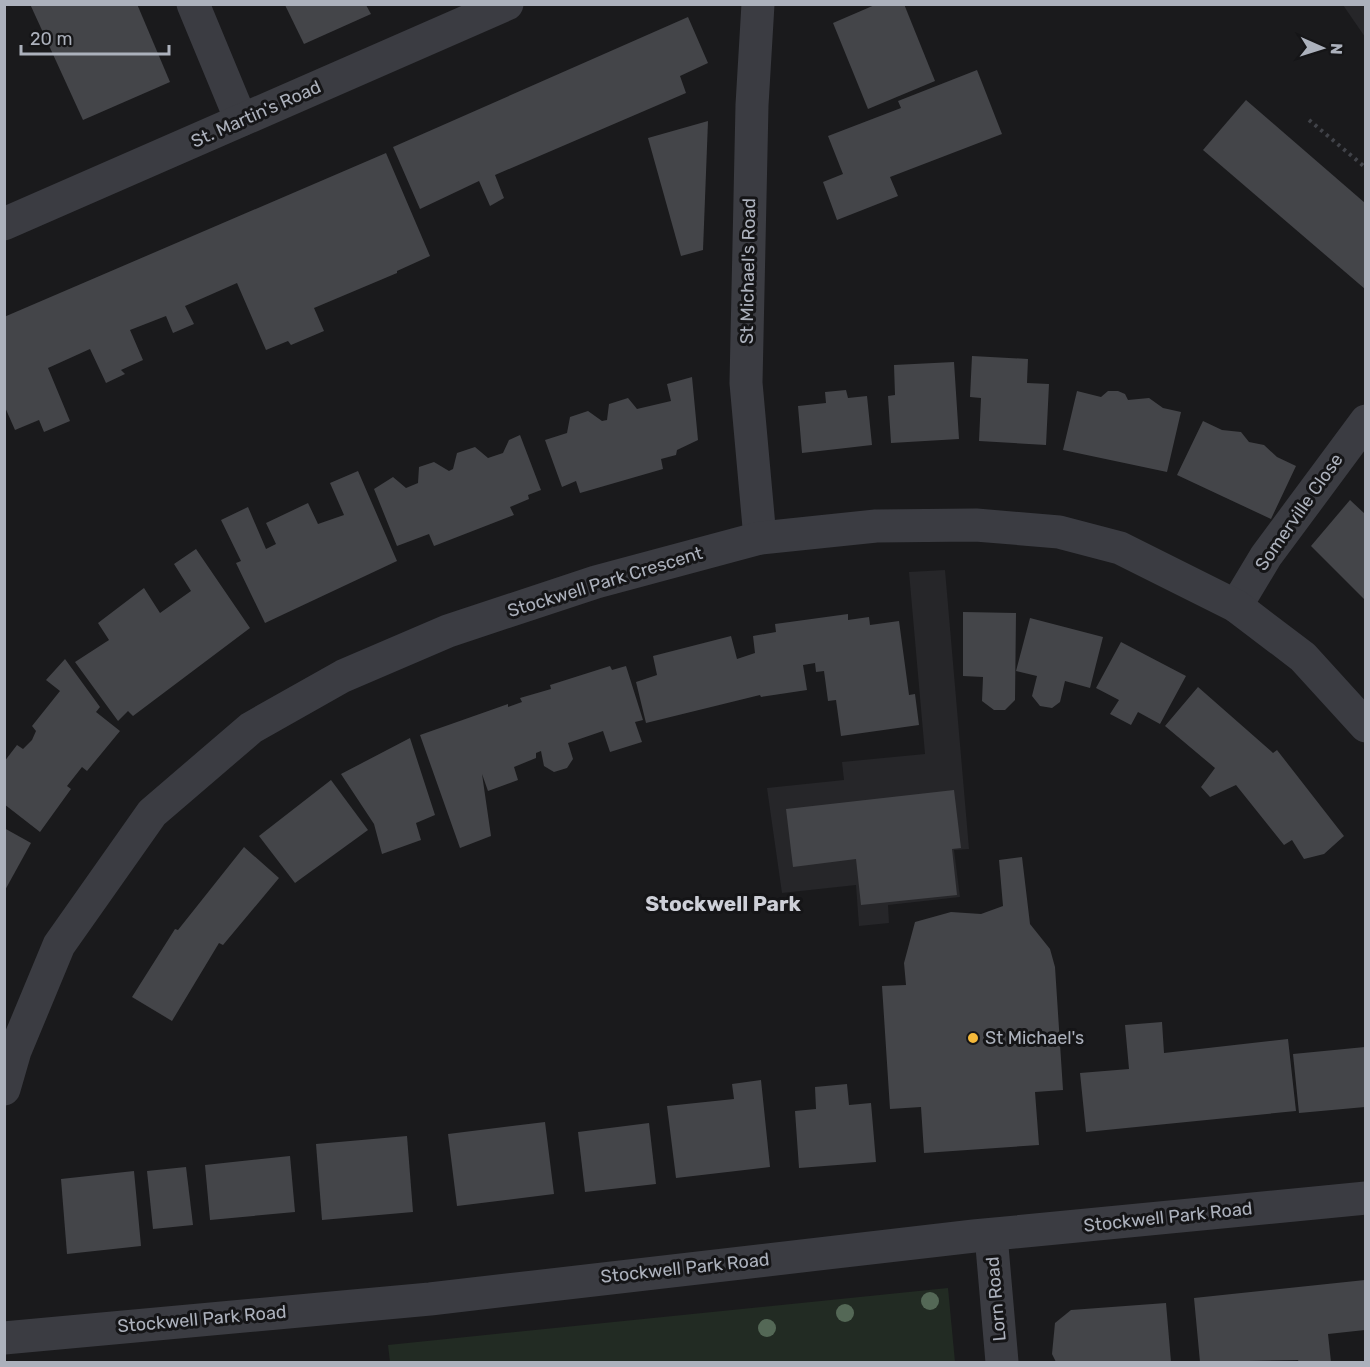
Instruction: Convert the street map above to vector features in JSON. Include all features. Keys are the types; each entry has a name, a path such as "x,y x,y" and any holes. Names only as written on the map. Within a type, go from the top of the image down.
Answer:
{"street":[{"path":"193,4 241,120"},
{"name":"St. Martin's Road","path":"4,224 507,4"},
{"name":"St Michael's Road","path":"758,4 752,105 746,383 760,538"},
{"name":"Somerville Close","path":"1236,606 1266,556 1365,421"},
{"name":"Stockwell Park Crescent","path":"4,1089 15,1051 59,945 152,813 251,728 343,676 448,631 596,582 760,538 876,526 976,525 1059,532 1120,548 1236,606 1303,657 1365,726"},
{"name":"Stockwell Park Road","path":"4,1338 430,1299 991,1234 1365,1198"},
{"name":"Lorn Road","path":"991,1234 1002,1362"}],"path":[{"path":"1309,120 1365,168"}],"shaded area":[{"path":"1343,5 1365,5 1365,37"},
{"path":"945,570 969,849 954,850 960,897 888,905 889,923 859,926 856,885 782,893 767,788 844,780 842,762 925,754 909,572"},
{"path":"948,1288 955,1362 390,1362 388,1345"}],"building":[{"path":"30,4 137,4 170,82 83,120"},
{"path":"877,4 904,4 935,81 868,109 833,23"},
{"path":"285,5 366,5 371,14 304,44"},
{"path":"688,17 708,63 680,76 686,93 495,175 504,198 490,206 479,181 420,209 393,147"},
{"path":"977,70 1002,134 890,177 898,196 837,220 823,182 843,174 828,136 901,108 898,101"},
{"path":"1246,100 1365,203 1365,289 1203,150"},
{"path":"708,121 703,250 681,256 648,138"},
{"path":"386,153 430,256 397,273 314,308 324,331 291,345 288,341 266,350 237,283 185,306 194,324 173,333 166,316 130,330 143,360 121,370 125,374 106,383 90,349 48,368 70,421 44,432 39,420 15,430 4,405 4,317"},
{"path":"972,356 1028,359 1027,383 1049,384 1046,445 979,441 981,398 970,397"},
{"path":"954,362 959,439 891,443 888,396 895,395 894,365"},
{"path":"692,377 698,440 677,450 676,455 661,459 663,469 580,493 576,481 562,487 545,440 567,433 570,417 588,411 602,421 607,420 609,404 628,398 637,409 671,401 667,384"},
{"path":"846,390 848,398 867,396 872,445 802,453 798,406 826,403 825,392"},
{"path":"1077,391 1101,397 1108,391 1118,391 1125,394 1128,400 1149,398 1163,408 1181,412 1167,472 1063,450"},
{"path":"1203,421 1222,430 1241,432 1249,442 1264,445 1277,457 1296,466 1271,519 1177,475"},
{"path":"520,435 541,490 528,495 529,499 510,507 514,515 434,546 429,534 397,546 374,489 393,477 406,488 418,483 419,467 434,462 449,471 453,469 457,453 475,447 488,458 503,453 509,440"},
{"path":"358,471 397,561 265,623 236,563 241,561 221,520 248,507 266,549 276,544 266,523 308,503 318,524 344,515 330,483"},
{"path":"1350,500 1365,514 1365,600 1311,546"},
{"path":"196,549 250,628 133,716 128,711 118,721 75,662 109,640 98,623 144,588 160,613 191,591 174,564"},
{"path":"963,612 1016,613 1015,700 1005,710 994,710 982,701 983,677 963,676"},
{"path":"848,614 848,620 869,617 870,625 899,621 909,695 915,694 919,725 841,736 836,700 828,701 824,671 816,672 815,663 803,665 807,690 761,697 760,695 646,723 636,682 657,675 653,656 731,636 737,659 755,653 753,636 776,632 775,624"},
{"path":"1030,618 1103,637 1090,688 1065,681 1060,702 1052,708 1040,706 1032,696 1037,676 1016,671"},
{"path":"1121,642 1186,676 1160,724 1138,712 1131,725 1110,714 1119,700 1096,688"},
{"path":"65,659 100,707 96,712 120,731 87,771 82,767 67,786 71,789 40,832 4,804 4,762 17,745 23,749 32,740 36,731 32,726 60,691 46,680"},
{"path":"610,666 612,670 626,666 643,720 635,722 642,742 610,752 603,731 568,743 573,759 567,768 554,772 544,766 541,751 536,753 536,758 514,767 518,780 488,791 482,774 491,836 460,848 420,735 508,704 508,707 522,702 520,698 551,689 550,685"},
{"path":"1198,687 1273,753 1277,750 1344,836 1324,854 1304,859 1292,840 1284,845 1236,785 1210,797 1201,787 1215,768 1165,726"},
{"path":"410,738 435,815 416,823 421,840 382,854 374,824 341,774"},
{"path":"331,780 368,830 295,883 259,836"},
{"path":"954,790 961,848 952,849 957,895 861,905 856,859 793,867 786,809"},
{"path":"4,828 31,843 4,892"},
{"path":"244,847 279,878 223,945 219,943 172,1021 132,997 175,929 178,930"},
{"name":"St Michael's","path":"1022,857 1030,924 1050,949 1055,967 1063,1090 1035,1092 1039,1145 924,1153 921,1107 890,1109 882,986 906,985 904,963 915,922 951,912 981,914 1003,906 999,860"},
{"path":"1162,1022 1164,1053 1288,1039 1296,1111 1086,1132 1080,1073 1129,1069 1125,1025"},
{"path":"1365,1047 1365,1107 1299,1113 1293,1054"},
{"path":"761,1080 770,1167 676,1178 667,1106 734,1099 732,1084"},
{"path":"847,1084 849,1105 871,1103 876,1162 799,1168 795,1111 816,1109 815,1087"},
{"path":"545,1122 554,1194 457,1206 448,1134"},
{"path":"649,1123 656,1184 585,1192 578,1132"},
{"path":"407,1136 413,1212 322,1220 316,1144"},
{"path":"290,1156 295,1212 210,1220 205,1165"},
{"path":"186,1167 193,1225 153,1229 147,1171"},
{"path":"134,1171 141,1246 67,1254 61,1179"},
{"path":"1365,1280 1365,1330 1328,1334 1331,1362 1299,1362 1298,1360 1200,1362 1194,1298"},
{"path":"1166,1303 1171,1362 1056,1362 1052,1354 1055,1323 1071,1310"}],"place":[{"name":"St Michael's","path":"973,1038"}],"district":[{"name":"Stockwell Park","path":"723,903"}]}
